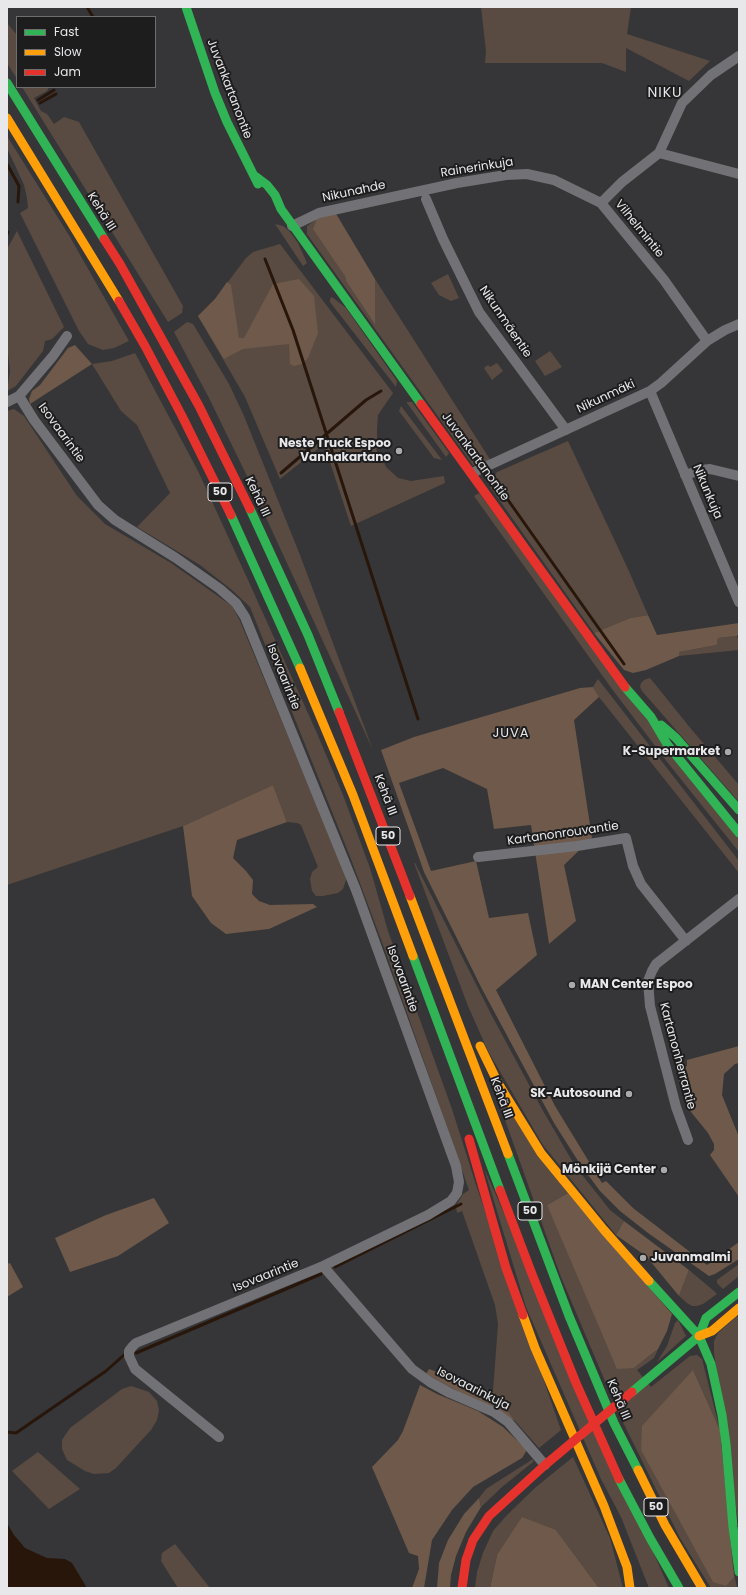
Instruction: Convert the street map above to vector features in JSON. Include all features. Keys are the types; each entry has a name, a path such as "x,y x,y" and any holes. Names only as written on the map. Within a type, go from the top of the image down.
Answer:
{"main road":[{"name":"Juvankartanontie","path":"186,7 212,86 227,122 255,176 260,190 266,199 281,209 623,684 651,717 676,738 739,810"},
{"name":"Kehä III","path":"7,83 120,264 199,406 256,521 308,636 369,786 570,1316 614,1423 664,1525 702,1588"},
{"name":"50","path":"7,118 105,277 145,346 182,416 243,540 295,655 353,796 532,1274 576,1383 619,1479 650,1538 679,1588"},
{"name":"Juvankartanontie","path":"651,717 667,744 739,833"},
{"path":"450,998 469,1022"},
{"path":"444,1039 456,1098"},
{"path":"477,1040 498,1083 541,1153 604,1230 678,1315 699,1336 710,1364 722,1415 739,1572"},
{"path":"466,1128 506,1268 535,1348 604,1506 627,1567 630,1588"},
{"path":"699,1336 706,1318 739,1292"},
{"path":"462,1588 466,1560 474,1540 489,1516 534,1473 699,1336 712,1331 739,1308"},
{"path":"468,1588 472,1560 480,1540 494,1520 534,1473"},
{"path":"620,1548 632,1565 639,1582"}],"street":[{"name":"Vilhelmintie","path":"707,341 664,280 601,203 622,182 659,152 682,103 710,75 739,56"},
{"path":"659,152 739,174"},
{"name":"Rainerinkuja","path":"425,195 457,183 506,175 527,174 554,180 601,203"},
{"name":"Nikunahde","path":"292,226 319,213 425,195"},
{"name":"Nikunmäentie","path":"425,195 443,239 479,312 566,430"},
{"name":"Nikunmäki","path":"472,473 650,391 661,383 707,341 725,330 739,324"},
{"path":"7,402 19,396 53,356 67,336"},
{"name":"Nikunkuja","path":"650,391 739,602"},
{"name":"Isovaarintie","path":"19,396 34,420 98,505 115,520 176,558 220,589 236,603 245,617 356,890 456,1166 459,1182 457,1193 451,1201 428,1215 323,1266 136,1343 129,1352 135,1369 219,1437"},
{"path":"685,475 710,469 739,476"},
{"name":"Kartanonrouvantie","path":"478,857 577,846 626,838 633,866 642,884 686,941"},
{"name":"Kartanonherrantie","path":"688,1140 676,1107 650,1006 648,980 656,964 739,899"},
{"name":"Isovaarinkuja","path":"323,1266 412,1369 430,1382 450,1393 494,1412 508,1422 545,1464"}],"shaded area":[{"path":"481,7 631,7 627,34 710,61 689,81 626,48 626,72 602,63 485,63 486,51"},
{"path":"7,23 16,34 16,77 7,63"},
{"path":"23,88 48,88 47,91 34,98 41,111 47,114 54,124 64,117 79,122 183,306 182,313 168,322"},
{"path":"7,136 70,237 129,341 114,348 103,350 88,344 79,331 20,213 28,208 27,198 24,185 7,148"},
{"path":"335,212 375,279 375,325 346,281 345,276 313,229 317,219"},
{"path":"317,219 345,276 346,281 374,324 375,279 491,461 477,466 473,465 307,234 307,226"},
{"path":"275,224 283,226 290,232 298,243 307,263 303,266"},
{"path":"17,231 64,327 52,339 45,341 43,351 16,386 7,391 10,371 7,345 7,249"},
{"path":"280,244 393,393 378,415 377,440 380,447 376,449 380,459 382,458 386,467 398,478 411,481 444,476 445,483 351,526 324,444 280,479 245,397 198,316 215,299 246,258 253,252"},
{"path":"448,274 459,298 451,301 439,295 431,283"},
{"path":"299,279 314,296 318,333 308,358 302,364 294,366 290,364 289,344 243,349 224,359 198,316 215,299 227,282 231,285 239,338 244,338 273,284"},
{"path":"332,297 346,308 397,381 396,387 330,302"},
{"path":"187,322 193,324 229,384 244,416 300,555 373,750 246,474 209,398 174,332"},
{"path":"75,345 92,364 30,404 29,399 32,391 40,385 68,348"},
{"path":"550,351 562,367 545,376 535,361"},
{"path":"135,353 198,471 253,591 316,731 343,795 370,868 388,931 452,1109 476,1185 561,1430 539,1448 515,1421 493,1391 498,1324 495,1305 462,1211 457,1213 456,1206 463,1194 469,1190 386,953 351,859 250,607 232,590 200,565 137,527 170,493 137,425 121,411 92,364 112,361"},
{"path":"497,363 503,371 492,380 484,368 488,365 490,367"},
{"path":"412,402 449,453 446,457 407,403"},
{"path":"401,406 442,460 434,458 399,411"},
{"path":"14,409 24,416 77,496 105,524 171,563 232,606 240,621 344,871 346,880 343,889 338,893 316,896 312,891 310,879 312,872 318,867 301,825 287,822 273,785 183,826 7,885 7,411"},
{"path":"568,441 648,615 630,618 594,633 490,487 492,479 497,472"},
{"path":"479,493 739,839 739,852 668,763 612,689 474,496"},
{"path":"648,615 657,635 739,623 739,633 737,636 718,638 717,645 679,652 679,656 646,670 633,673 624,670 594,633 630,618"},
{"path":"737,636 739,650 679,656 678,652 717,645 718,638"},
{"path":"650,678 739,785 739,802 642,691 640,687 641,683"},
{"path":"598,679 739,861 739,873 599,697 593,687"},
{"path":"593,687 599,697 574,720 592,838 564,865 576,921 549,944 531,825 494,829 487,789 443,768 399,783 431,871 476,861 489,918 528,913 537,955 496,990 555,1106 602,1183 606,1181 633,1208 707,1265 739,1242 739,1259 715,1274 709,1276 648,1233 620,1211 600,1191 580,1164 554,1123 482,989 424,872 381,750 414,737 580,688"},
{"path":"273,785 287,822 237,840 233,858 253,880 252,894 259,901 270,905 313,904 317,907 269,929 226,934 211,923 192,896 183,826"},
{"path":"414,863 491,1014 542,1109 575,1166 610,1210 624,1221 616,1235 543,1145 488,1051 468,1006"},
{"path":"739,1046 739,1063 735,1064 724,1074 722,1095 739,1137 739,1197 710,1155 714,1150 714,1144 708,1133 687,1107 676,1069 687,1066 687,1060"},
{"path":"494,1089 568,1193 547,1205 634,1368 658,1349 654,1358 637,1370 651,1387 690,1356 697,1355 702,1359 720,1430 693,1370 737,1588 711,1588 680,1538 619,1414 561,1277"},
{"path":"484,1168 669,1588 649,1588 621,1517 601,1479 526,1307"},
{"path":"568,1193 672,1314 667,1331 658,1349 634,1368 617,1369 547,1205"},
{"path":"154,1198 169,1223 118,1256 70,1272 55,1238 106,1215"},
{"path":"624,1221 689,1270 679,1296 646,1256 616,1235"},
{"path":"10,1263 23,1287 7,1297 7,1264"},
{"path":"739,1264 739,1276 723,1289 717,1283 717,1280"},
{"path":"689,1270 717,1294 703,1304 697,1306 692,1306 679,1296"},
{"path":"737,1316 739,1319 739,1528 714,1352 714,1341 718,1333"},
{"path":"678,1320 686,1336 657,1362 667,1346 675,1323"},
{"path":"429,1369 493,1391 515,1421 494,1407 459,1392 426,1374"},
{"path":"693,1370 720,1430 734,1577 726,1586 713,1582 641,1450 642,1426"},
{"path":"420,1385 437,1394 478,1411 503,1427 527,1450 522,1458 473,1487 452,1510 432,1540 424,1588 412,1588 419,1569 418,1556 409,1553 372,1467 398,1440 403,1431"},
{"path":"131,1386 149,1392 157,1401 159,1410 157,1420 151,1430 116,1468 109,1473 94,1474 85,1471 67,1460 62,1449 62,1440 70,1428 122,1389"},
{"path":"38,1452 80,1489 49,1509 12,1471"},
{"path":"573,1457 610,1538 623,1588 599,1588 556,1530 497,1555 490,1588 475,1588 477,1572 483,1553 493,1531 536,1487"},
{"path":"533,1459 533,1462 502,1487 481,1507 479,1498 486,1489"},
{"path":"479,1498 481,1507 466,1532 456,1556 451,1575 450,1588 437,1588 439,1563 448,1540 464,1514"},
{"path":"522,1517 556,1530 599,1588 490,1588 497,1555"},
{"path":"7,1523 14,1535 25,1548 47,1558 65,1559 72,1563 87,1588 7,1588"},
{"path":"175,1544 210,1588 178,1588 161,1561 162,1553"}],"waterway":[{"path":"87,7 92,16"},
{"path":"38,100 54,90"},
{"path":"40,103 56,94"},
{"path":"7,164 19,186 18,202"},
{"path":"265,259 293,330 418,719"},
{"path":"281,473 366,400 381,391"},
{"path":"496,483 624,664"},
{"path":"335,1267 461,1204"},
{"path":"136,1353 321,1274"},
{"path":"7,1432 16,1433 106,1371 124,1355"}],"traffic: fast":[{"path":"186,7 215,93 227,122 258,184"},
{"path":"7,83 104,239"},
{"path":"255,176 267,185 275,195 281,209 421,404"},
{"path":"250,509 308,635 339,712"},
{"path":"231,515 300,668"},
{"path":"625,687 651,717 667,744 739,833"},
{"path":"661,725 676,738 739,810"},
{"path":"413,956 500,1190"},
{"path":"508,1154 569,1316 614,1423 638,1470"},
{"path":"649,1281 699,1336 711,1364 722,1415 726,1444 733,1527 739,1572"},
{"path":"699,1336 706,1318 739,1292"},
{"path":"632,1392 699,1336"},
{"path":"619,1479 650,1538 679,1588"}],"traffic: slow":[{"path":"7,118 119,301"},
{"path":"300,668 353,795 413,956"},
{"path":"410,896 508,1154"},
{"path":"480,1046 498,1083 541,1153 604,1230 649,1281"},
{"path":"699,1336 712,1331 739,1308"},
{"path":"523,1315 535,1348 604,1506 627,1567 630,1588"},
{"path":"638,1470 665,1525 702,1588"}],"traffic: jam":[{"path":"104,239 120,264 199,406 250,509"},
{"path":"119,301 182,416 231,515"},
{"path":"421,404 625,687"},
{"path":"339,712 410,896"},
{"path":"469,1139 506,1268 523,1315"},
{"path":"500,1190 576,1383 619,1479"},
{"path":"462,1588 466,1560 473,1540 489,1516 545,1465 632,1392"}],"place":[{"name":"Neste Truck Espoo Vanhakartano","path":"399,451"},
{"name":"K-Supermarket","path":"728,752"},
{"name":"MAN Center Espoo","path":"572,985"},
{"name":"SK-Autosound","path":"629,1094"},
{"name":"Mönkijä Center","path":"664,1170"},
{"name":"Juvanmalmi","path":"643,1258"}],"district":[{"name":"NIKU","path":"665,93"},
{"name":"JUVA","path":"511,734"}]}
